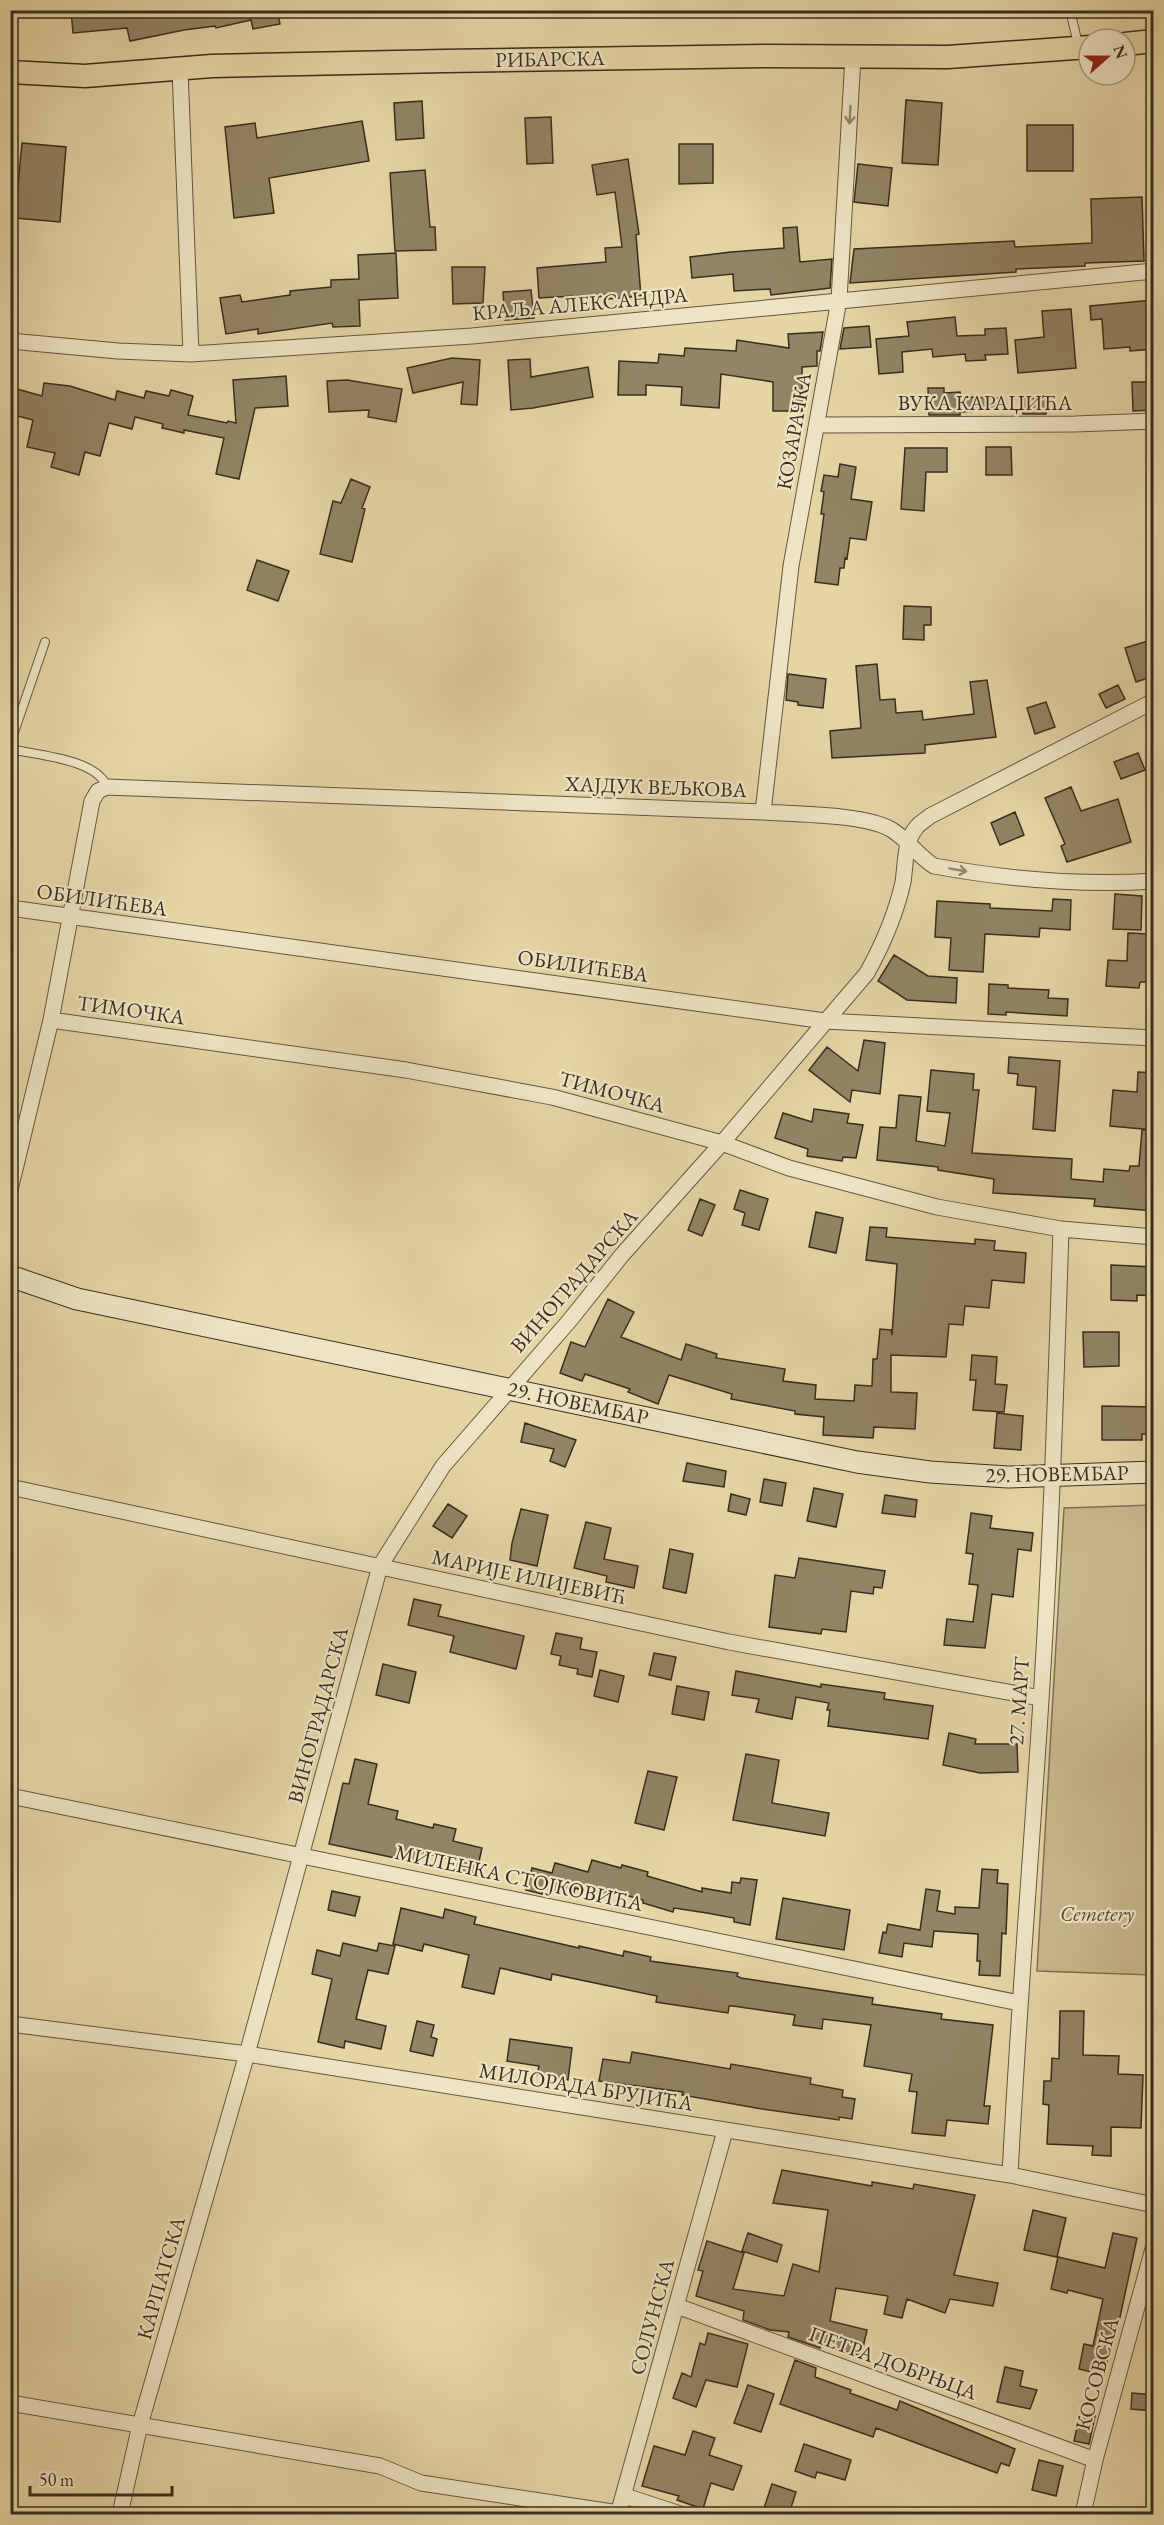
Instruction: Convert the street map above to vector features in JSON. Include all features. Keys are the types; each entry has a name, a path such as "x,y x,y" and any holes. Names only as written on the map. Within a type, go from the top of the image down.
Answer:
{"main road":[{"path":"1137,43 1154,41"},
{"name":"РИБАРСКА","path":"10,72 85,76 180,69 445,61 969,57 1077,49"},
{"name":"29. НОВЕМБАР","path":"10,1276 77,1299 856,1462 954,1474 1008,1476 1154,1472"}],"street":[{"name":"КОЗАРАЧКА","path":"763,812 791,566 838,300 853,57"},
{"path":"180,69 191,354"},
{"name":"КРАЉА АЛЕКСАНДРА","path":"10,341 118,351 191,354 472,336 1154,271"},
{"name":"ВУКА КАРАЏИЋА","path":"817,425 1075,424 1154,421"},
{"path":"908,844 915,828 930,816 1154,701"},
{"path":"10,1190 51,1020 72,918 92,801 98,791 107,787"},
{"name":"ХАЈДУК ВЕЉКОВА","path":"107,787 763,812 872,823 891,829 923,859 934,866 1034,879 1154,882"},
{"name":"ВИНОГРАДАРСКА","path":"248,2054 380,1566 443,1466 867,973 882,946 903,882 908,844"},
{"name":"ОБИЛИЋЕВА","path":"10,908 825,1021 1154,1038"},
{"name":"ТИМОЧКА","path":"51,1020 406,1070 552,1097 722,1143 789,1168 937,1207 1061,1229 1154,1237"},
{"name":"27. МАРТ","path":"1010,2175 1019,2003 1041,1698 1053,1475 1061,1229"},
{"name":"МАРИЈЕ ИЛИЈЕВИЋ","path":"10,1487 729,1642 1041,1698"},
{"name":"МИЛЕНКА СТОЈКОВИЋА","path":"10,1796 302,1854 1019,2003"},
{"name":"МИЛОРАДА БРУЈИЋА","path":"10,2024 248,2054 1010,2175 1154,2205"},
{"name":"КАРПАТСКА","path":"120,2514 140,2425 248,2054"},
{"name":"СОЛУНСКА","path":"619,2514 725,2131"},
{"name":"КОСОВСКА","path":"1083,2514 1095,2460 1154,2245"},
{"name":"ПЕТРА ДОБРЊЦА","path":"677,2306 1095,2460"},
{"path":"10,2403 380,2466 421,2483 619,2514"},
{"path":"625,2496 680,2514"}],"lane":[{"path":"1070,10 1077,29"},
{"path":"10,744 45,642"},
{"path":"10,749 83,765 104,780 107,787"}],"green space":[{"name":"Cemetery","path":"1153,1505 1153,1975 1037,1971 1064,1508"}],"building":[{"path":"71,10 277,10 280,24 253,29 251,20 216,28 215,26 184,30 130,41 127,28 73,33"},
{"path":"906,100 942,103 938,165 902,163"},
{"path":"422,101 424,138 396,140 394,103"},
{"path":"551,117 553,163 527,164 525,118"},
{"path":"362,121 369,161 269,178 274,213 234,218 225,127 255,123 257,138"},
{"path":"1027,125 1073,125 1073,171 1027,171"},
{"path":"22,143 66,147 60,222 15,218"},
{"path":"679,144 713,144 713,183 679,184"},
{"path":"628,159 639,234 636,235 641,296 609,299 609,294 539,298 537,268 606,262 605,248 622,247 615,192 597,195 592,165"},
{"path":"858,164 892,168 888,206 854,202"},
{"path":"425,170 430,227 435,227 436,250 395,251 390,173"},
{"path":"1142,197 1144,261 1085,263 1085,266 1016,269 1016,272 850,283 854,249 1014,241 1015,247 1092,243 1091,199"},
{"path":"797,227 800,262 832,259 830,288 771,295 770,289 734,291 733,274 692,278 690,257 784,248 783,228"},
{"path":"396,253 398,298 359,300 360,326 333,327 332,323 258,334 258,329 226,334 220,298 240,295 242,302 290,295 290,291 331,287 331,280 359,279 358,255"},
{"path":"452,267 485,267 483,303 453,304"},
{"path":"531,290 534,318 505,320 503,292"},
{"path":"1153,300 1154,349 1130,351 1130,347 1104,349 1102,319 1091,320 1090,306"},
{"path":"1071,309 1076,368 1018,373 1015,340 1044,337 1042,311"},
{"path":"955,317 957,336 985,335 985,329 1006,328 1008,354 985,355 986,360 966,361 965,354 933,357 932,349 902,352 903,372 879,374 876,339 909,336 907,322"},
{"path":"869,326 871,347 840,349 844,328"},
{"path":"823,332 820,351 817,351 817,366 802,367 802,411 773,411 773,382 721,374 719,408 681,405 682,387 646,385 646,395 618,395 619,361 658,363 659,354 684,356 685,348 736,351 737,340 789,348 788,334"},
{"path":"452,358 480,360 477,405 461,404 463,382 413,393 407,368"},
{"path":"530,359 531,377 588,367 593,397 511,410 508,360"},
{"path":"286,376 288,406 255,408 239,479 216,474 224,438 162,428 163,424 135,417 132,429 109,423 100,456 85,452 79,475 51,467 55,453 27,447 33,420 10,414 10,387 42,396 44,383 70,386 115,400 117,391 144,398 146,391 169,396 171,390 193,396 188,415 236,423 233,380"},
{"path":"347,380 402,389 396,422 368,417 369,410 329,412 327,381"},
{"path":"1132,382 1154,382 1154,410 1133,411"},
{"path":"928,388 944,388 944,393 960,392 961,397 999,398 999,410 960,412 960,415 929,415"},
{"path":"1023,398 1046,398 1046,414 1023,414"},
{"path":"986,447 1011,447 1012,475 986,475"},
{"path":"905,448 947,448 947,472 926,472 924,511 901,509"},
{"path":"840,464 856,467 851,499 872,502 866,540 850,538 847,559 845,558 844,568 840,568 838,585 815,582 824,514 821,514 824,492 821,491 824,475 838,477"},
{"path":"351,479 370,487 362,508 365,509 352,562 320,554 333,501 341,503"},
{"path":"257,560 289,571 278,601 247,590"},
{"path":"904,606 931,607 931,625 924,625 924,640 903,639"},
{"path":"1154,639 1154,676 1136,682 1125,648"},
{"path":"877,664 880,700 895,699 896,713 922,711 923,720 974,714 970,682 987,680 996,737 925,745 925,753 832,758 830,731 861,728 856,666"},
{"path":"788,674 826,679 823,708 798,705 798,702 786,700"},
{"path":"1118,685 1125,699 1106,708 1099,694"},
{"path":"1046,702 1055,727 1035,734 1027,708"},
{"path":"1138,753 1145,770 1121,779 1114,762"},
{"path":"1071,787 1081,811 1118,799 1131,842 1067,862 1061,846 1065,844 1045,798"},
{"path":"1015,812 1024,835 1000,845 991,823"},
{"path":"1115,894 1142,896 1141,930 1113,929"},
{"path":"1053,899 1071,900 1070,930 1040,928 1039,937 985,934 983,972 949,970 951,938 935,937 937,901 990,904 990,908 1052,911"},
{"path":"1128,933 1149,934 1148,959 1154,959 1154,982 1140,982 1139,988 1106,986 1108,960 1127,961"},
{"path":"894,955 928,976 957,978 956,1003 907,1000 878,981"},
{"path":"989,984 1008,985 1008,988 1049,990 1048,998 1068,999 1067,1016 1006,1012 1006,1015 988,1014"},
{"path":"864,1040 885,1043 880,1094 852,1090 850,1102 809,1070 827,1047 858,1071"},
{"path":"1009,1057 1060,1061 1055,1131 1033,1129 1036,1087 1017,1085 1018,1074 1008,1073"},
{"path":"931,1070 974,1074 973,1090 979,1090 972,1153 1072,1159 1071,1179 1103,1182 1104,1169 1129,1171 1130,1166 1139,1166 1142,1130 1154,1130 1154,1211 1094,1206 1095,1199 993,1193 994,1179 938,1170 938,1167 877,1160 880,1127 896,1128 899,1095 921,1097 916,1141 945,1146 950,1113 927,1111"},
{"path":"1138,1072 1154,1073 1154,1130 1110,1126 1113,1090 1137,1092"},
{"path":"814,1109 849,1114 847,1123 863,1125 856,1158 843,1157 842,1161 807,1156 808,1149 775,1138 783,1113 812,1122"},
{"path":"740,1190 768,1199 759,1230 742,1225 745,1213 734,1209"},
{"path":"700,1199 715,1205 702,1236 688,1230"},
{"path":"816,1212 843,1218 836,1253 809,1247"},
{"path":"870,1227 887,1228 886,1237 975,1244 975,1239 995,1241 994,1250 1026,1253 1024,1283 992,1280 989,1308 965,1306 963,1325 949,1324 946,1357 891,1355 891,1392 917,1393 915,1429 874,1427 873,1438 823,1435 824,1417 795,1414 795,1411 731,1399 732,1394 669,1375 658,1404 628,1392 630,1389 585,1374 582,1381 560,1373 571,1342 585,1347 608,1299 634,1312 621,1337 681,1360 686,1344 717,1354 716,1358 785,1369 783,1381 816,1385 815,1399 854,1401 855,1385 872,1386 873,1359 877,1359 880,1329 891,1330 892,1335 897,1264 866,1260"},
{"path":"1111,1265 1154,1267 1154,1296 1137,1295 1137,1301 1111,1300"},
{"path":"1083,1332 1119,1332 1119,1366 1084,1367"},
{"path":"972,1355 997,1357 995,1384 1007,1385 1004,1412 973,1410 976,1380 970,1380"},
{"path":"1102,1406 1154,1407 1154,1434 1142,1434 1142,1440 1102,1440"},
{"path":"997,1413 1023,1416 1021,1450 994,1448"},
{"path":"525,1423 576,1440 565,1467 550,1461 554,1449 521,1442"},
{"path":"687,1463 726,1471 724,1487 683,1481"},
{"path":"764,1479 786,1483 782,1506 760,1502"},
{"path":"814,1488 843,1494 836,1527 807,1521"},
{"path":"731,1494 750,1499 746,1515 728,1511"},
{"path":"885,1495 917,1500 915,1517 882,1513"},
{"path":"448,1504 467,1516 452,1538 433,1526"},
{"path":"521,1509 548,1515 537,1566 510,1560"},
{"path":"971,1513 992,1516 990,1528 1033,1533 1031,1551 1018,1549 1013,1597 992,1594 985,1648 944,1645 947,1619 973,1622 978,1585 969,1584 973,1554 966,1553"},
{"path":"586,1522 611,1528 604,1559 638,1566 634,1588 606,1582 607,1576 574,1568"},
{"path":"670,1549 693,1554 686,1593 663,1588"},
{"path":"799,1558 885,1571 882,1588 874,1587 873,1594 851,1591 846,1632 822,1629 821,1634 769,1627 775,1575 795,1578"},
{"path":"414,1599 441,1605 438,1616 524,1636 516,1669 450,1652 454,1636 408,1625"},
{"path":"556,1633 582,1638 580,1649 597,1652 592,1677 577,1674 578,1669 559,1665 561,1656 551,1654"},
{"path":"654,1653 676,1657 671,1680 649,1675"},
{"path":"383,1664 416,1672 409,1703 376,1695"},
{"path":"600,1670 624,1676 618,1702 594,1696"},
{"path":"736,1671 821,1687 821,1684 885,1693 884,1699 933,1706 928,1739 828,1726 829,1703 796,1697 792,1719 756,1712 759,1699 732,1695"},
{"path":"677,1686 709,1692 704,1720 672,1714"},
{"path":"949,1733 976,1739 975,1744 1017,1744 1018,1772 980,1773 943,1765"},
{"path":"746,1754 779,1760 772,1803 829,1813 825,1836 733,1820"},
{"path":"355,1759 377,1764 368,1804 398,1811 396,1819 433,1828 434,1824 456,1829 453,1841 482,1848 476,1875 456,1871 459,1861 421,1852 419,1863 329,1844 343,1783 349,1784"},
{"path":"648,1771 677,1777 664,1830 635,1823"},
{"path":"592,1860 648,1872 647,1876 702,1892 702,1888 731,1893 732,1882 740,1883 741,1878 757,1880 750,1925 734,1922 734,1918 707,1913 674,1908 673,1912 643,1903 643,1900 607,1890 605,1897 575,1888 573,1896 543,1888 542,1894 526,1890 532,1868 552,1873 555,1863 588,1872"},
{"path":"982,1869 998,1870 997,1883 1008,1884 1006,1934 1002,1933 1000,1976 979,1975 978,1934 934,1931 932,1947 904,1943 902,1957 879,1953 883,1932 886,1933 888,1924 920,1930 926,1889 940,1891 937,1911 955,1914 955,1907 979,1908"},
{"path":"332,1891 360,1897 355,1916 328,1910"},
{"path":"783,1898 850,1910 844,1950 776,1939"},
{"path":"401,1908 443,1918 445,1909 476,1917 474,1924 579,1948 579,1946 623,1956 624,1951 651,1957 650,1961 738,1973 737,1976 741,1978 873,1998 872,2004 942,2014 941,2019 993,2025 984,2106 990,2106 988,2124 947,2120 945,2136 912,2133 917,2092 909,2091 912,2074 864,2066 871,2025 823,2019 822,2029 793,2025 795,2015 733,2006 729,2006 728,2013 656,2002 657,1996 552,1974 551,1980 500,1968 494,1994 462,1987 469,1955 424,1944 422,1951 393,1944"},
{"path":"343,1943 377,1951 379,1943 395,1946 388,1974 368,1970 356,2019 386,2026 381,2049 345,2041 344,2048 318,2042 332,1979 312,1974 317,1950 340,1956"},
{"path":"1060,2011 1084,2011 1083,2055 1119,2056 1118,2074 1143,2075 1141,2128 1111,2127 1111,2156 1092,2155 1093,2146 1047,2144 1049,2105 1043,2104 1044,2081 1051,2081 1052,2058 1059,2059"},
{"path":"417,2021 434,2025 431,2037 437,2039 433,2056 410,2051"},
{"path":"510,2039 572,2048 568,2080 537,2075 539,2066 507,2061"},
{"path":"632,2052 730,2069 731,2064 811,2078 810,2084 843,2090 842,2097 855,2099 852,2119 839,2117 839,2120 762,2109 682,2095 683,2092 599,2081 603,2059 630,2063"},
{"path":"782,2170 872,2186 872,2182 913,2189 914,2184 975,2195 954,2275 998,2283 993,2306 950,2299 945,2313 907,2299 902,2318 884,2314 888,2296 836,2288 830,2321 867,2330 861,2356 821,2345 820,2348 788,2337 789,2332 770,2330 743,2320 744,2311 696,2296 703,2271 698,2270 707,2241 744,2253 733,2289 784,2296 793,2264 819,2272 828,2210 773,2203"},
{"path":"1033,2210 1066,2218 1057,2257 1024,2250"},
{"path":"748,2233 782,2245 777,2262 742,2251"},
{"path":"1113,2233 1137,2238 1117,2331 1114,2330 1104,2375 1079,2369 1084,2344 1093,2346 1103,2299 1068,2290 1067,2293 1051,2289 1058,2257 1105,2268"},
{"path":"708,2333 748,2344 737,2387 706,2380 696,2407 673,2398 682,2373 691,2377 700,2343 705,2345"},
{"path":"795,2360 816,2368 815,2377 851,2390 850,2393 897,2410 900,2401 1015,2449 1009,2466 1001,2463 997,2473 876,2428 873,2437 780,2404"},
{"path":"1005,2367 1023,2371 1020,2386 1037,2390 1030,2409 997,2402"},
{"path":"748,2385 774,2394 761,2432 734,2423"},
{"path":"1132,2393 1154,2395 1154,2411 1131,2409"},
{"path":"1080,2413 1095,2416 1089,2444 1074,2441"},
{"path":"693,2431 715,2438 709,2455 742,2466 733,2490 711,2483 703,2509 677,2500 679,2496 642,2486 654,2446 685,2455"},
{"path":"804,2444 851,2460 845,2480 817,2472 815,2478 795,2471"},
{"path":"1039,2460 1063,2466 1056,2496 1032,2490"},
{"path":"772,2484 796,2492 789,2514 762,2514"}]}
